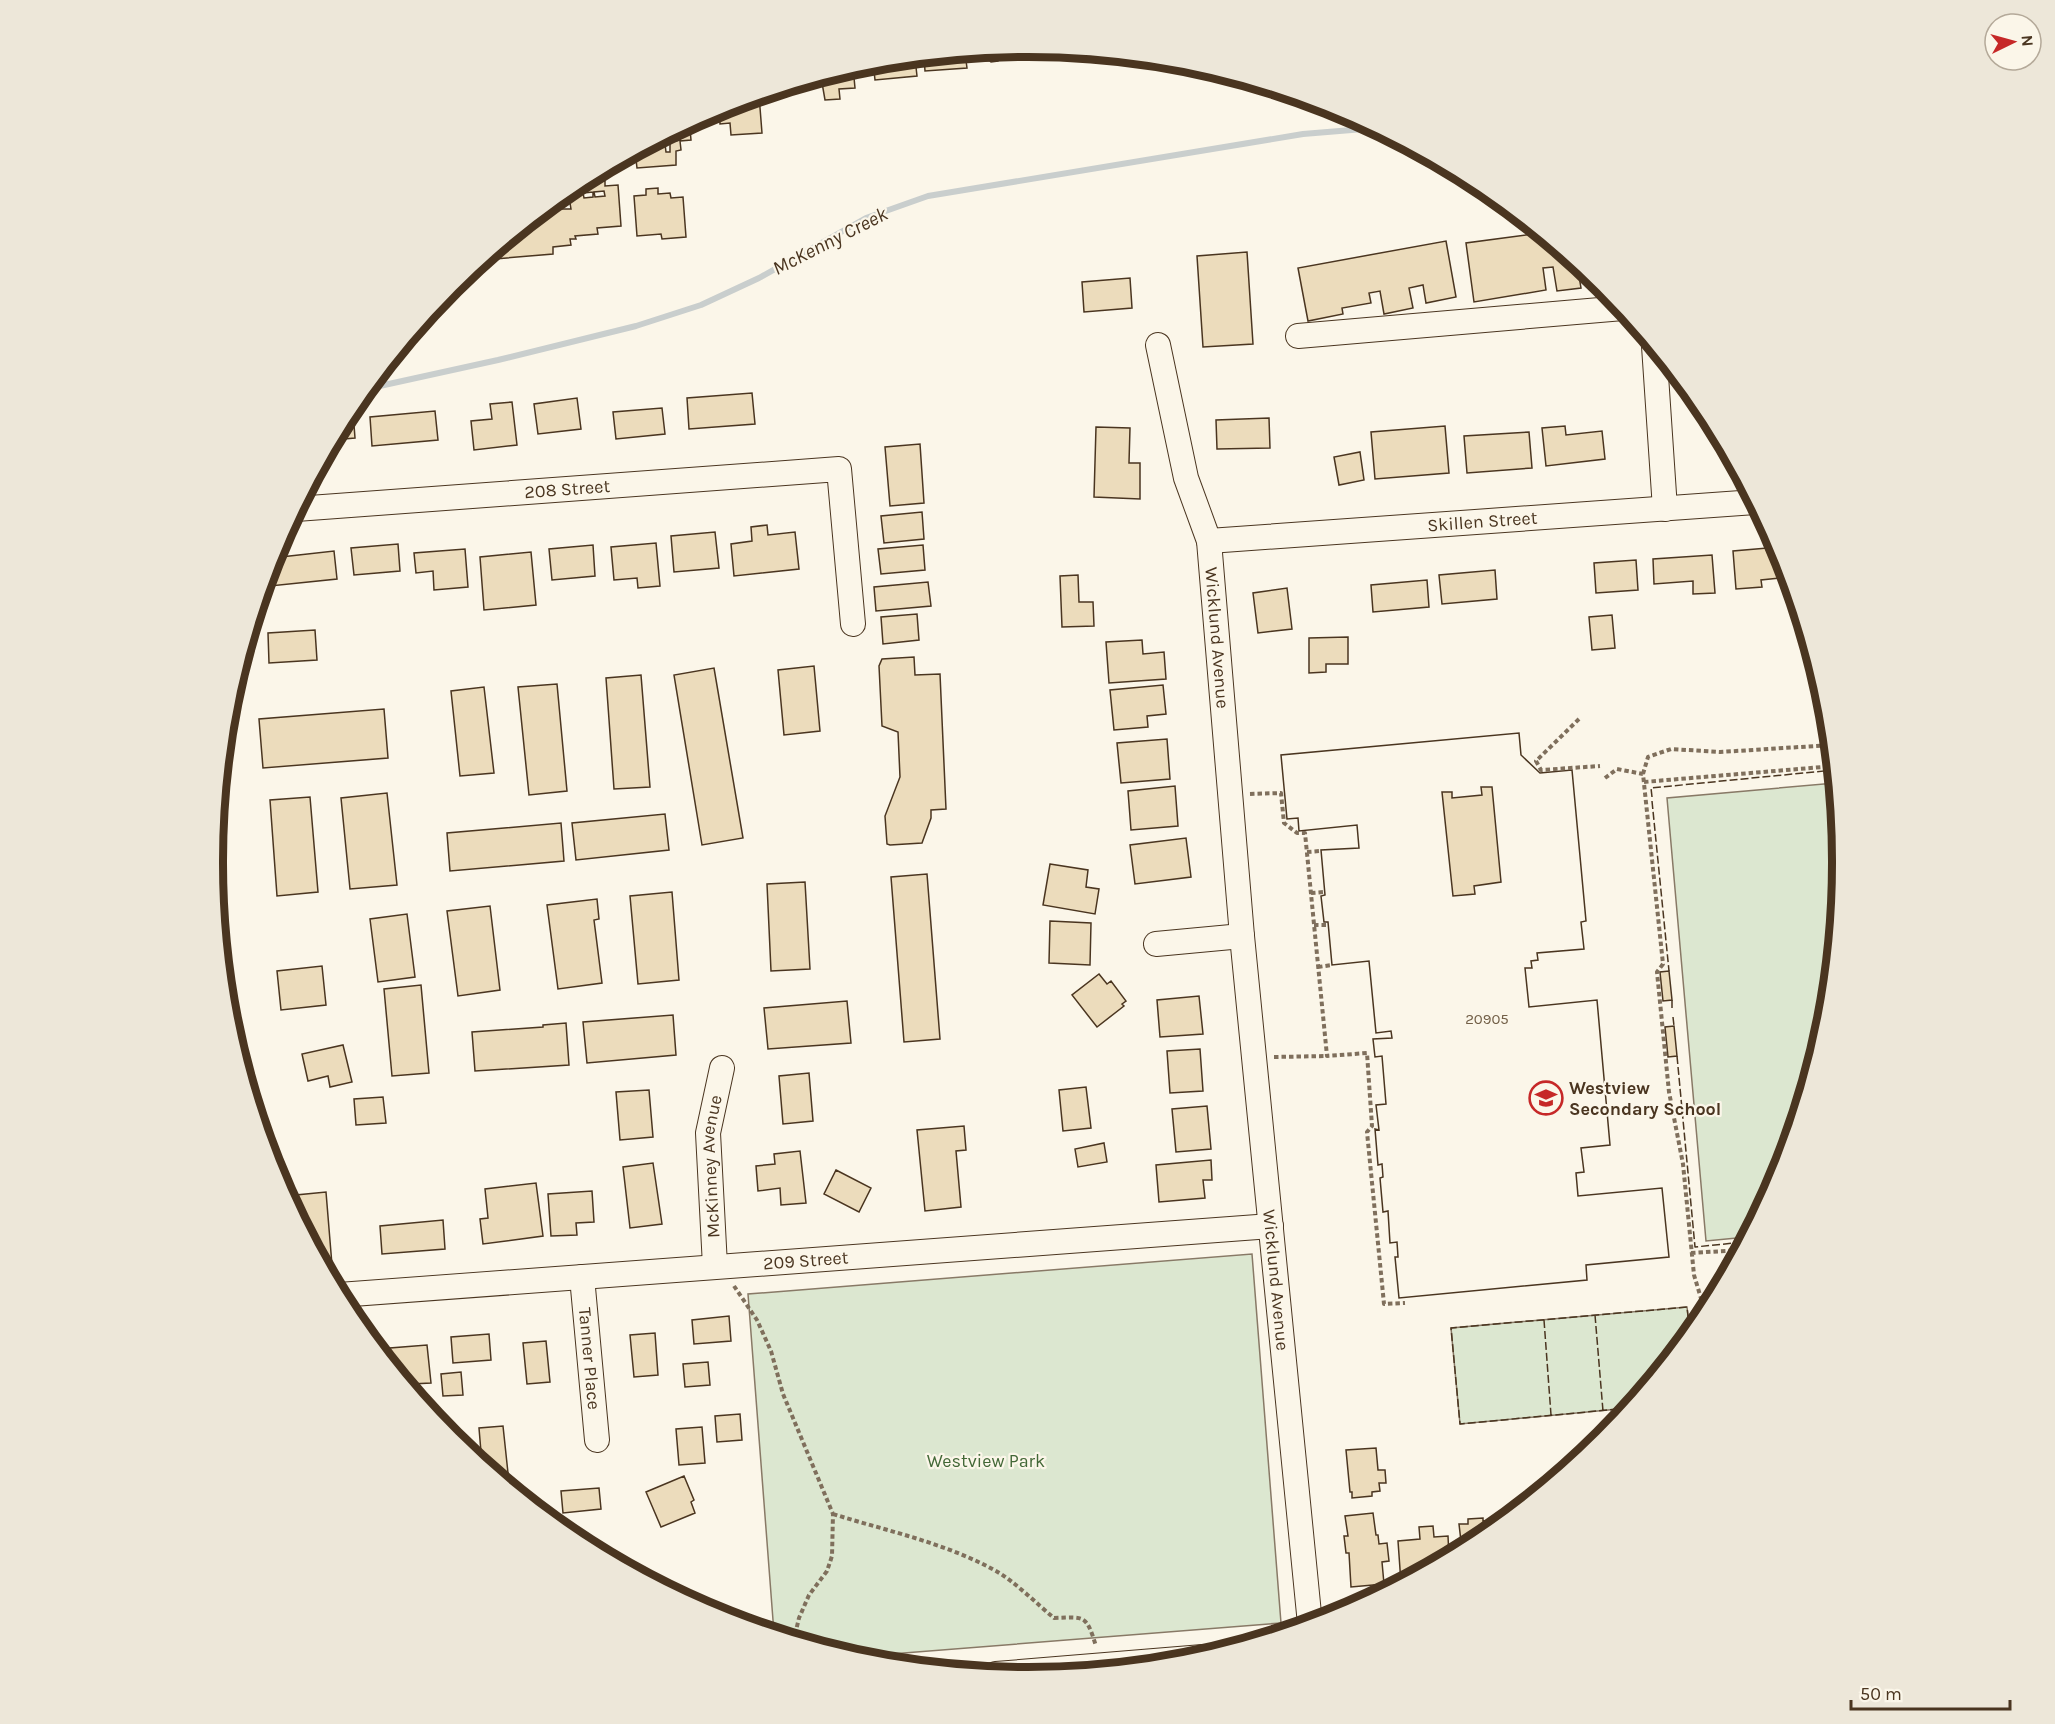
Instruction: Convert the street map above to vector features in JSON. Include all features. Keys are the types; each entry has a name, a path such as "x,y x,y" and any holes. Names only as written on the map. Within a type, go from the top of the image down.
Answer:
{"street":[{"path":"1298,336 1612,309"},
{"name":"Wicklund Avenue","path":"1158,345 1186,478 1209,541 1242,936 1309,1616"},
{"path":"1655,358 1665,509"},
{"name":"208 Street","path":"305,508 839,469 853,624"},
{"name":"Skillen Street","path":"1209,541 1747,503"},
{"path":"1156,944 1242,936"},
{"name":"McKinney Avenue","path":"722,1068 708,1133 722,1266"},
{"name":"209 Street","path":"349,1294 1271,1226"},
{"name":"Tanner Place","path":"582,1277 597,1440"}],"path":[{"path":"1579,719 1536,761 1541,770 1600,766"},
{"path":"1702,1301 1694,1275 1683,1164 1669,1092 1657,972 1663,964 1643,774 1648,757 1671,749 1720,752 1824,746"},
{"path":"1644,782 1827,767"},
{"path":"1605,778 1617,769 1643,774"},
{"path":"1246,794 1281,793 1284,824 1297,833 1305,834 1327,1056"},
{"path":"1307,852 1320,851"},
{"path":"1311,892 1324,892"},
{"path":"1314,925 1327,925"},
{"path":"1318,967 1332,965"},
{"path":"1271,1057 1367,1053 1372,1126 1367,1132 1384,1304 1405,1303"},
{"path":"1691,1253 1732,1251"},
{"path":"722,1266 735,1290 757,1320 771,1351 783,1394 833,1514 832,1556 827,1571 809,1595 796,1632"},
{"path":"833,1514 900,1533 968,1557 998,1572 1054,1618 1080,1617 1087,1621 1091,1629 1098,1663"}],"green space":[{"path":"1829,784 1832,862 1831,915 1826,967 1817,1019 1790,1121 1771,1170 1739,1238 1706,1241 1667,798"},
{"name":"Westview Park","path":"1252,1254 1281,1623 886,1654 819,1640 773,1625 748,1294"},
{"path":"1687,1307 1689,1321 1666,1352 1618,1409 1460,1424 1451,1328"}],"building":[{"path":"1000,58 998,61 991,62 988,59"},
{"path":"966,60 967,68 925,71 924,64"},
{"path":"916,65 917,76 875,80 874,71"},
{"path":"854,76 855,88 839,89 840,99 825,100 822,83"},
{"path":"760,103 762,133 731,135 730,123 720,124 720,118"},
{"path":"690,131 691,140 680,141 681,150 676,151 676,165 637,168 636,159 676,138 676,141 680,140 679,136","holes":["670,143 670,152 666,152 665,144"]},
{"path":"605,181 605,186 618,185 621,226 597,228 598,234 575,236 576,239 570,239 571,245 553,247 553,254 495,259 561,206 561,209 571,209 570,203 564,204 598,182","holes":["604,191 605,196 595,197 594,192","593,192 593,197 584,198 583,193"]},
{"path":"658,188 658,194 670,193 671,198 683,197 686,237 662,239 661,234 637,236 634,196 646,195 646,189"},
{"path":"1531,234 1579,276 1581,288 1557,291 1553,267 1543,268 1546,290 1474,302 1466,243"},
{"path":"1446,241 1456,297 1426,303 1423,285 1409,288 1413,308 1384,314 1380,291 1369,293 1371,303 1342,308 1343,314 1308,321 1298,268"},
{"path":"1247,252 1253,344 1203,347 1197,256"},
{"path":"1130,278 1132,308 1084,312 1082,282"},
{"path":"752,393 755,424 689,429 687,398"},
{"path":"577,398 581,429 538,434 534,404"},
{"path":"512,402 517,445 474,450 471,421 492,419 490,404"},
{"path":"662,408 665,434 616,439 613,412"},
{"path":"435,411 438,440 372,446 370,417"},
{"path":"1269,418 1270,448 1217,449 1216,420"},
{"path":"354,422 355,438 343,439"},
{"path":"1445,426 1449,473 1375,479 1371,432"},
{"path":"1565,426 1566,435 1602,431 1605,459 1546,466 1542,428"},
{"path":"1096,427 1130,428 1129,463 1140,463 1140,499 1094,497"},
{"path":"1529,432 1532,468 1467,473 1464,436"},
{"path":"920,444 924,503 890,506 885,447"},
{"path":"1360,452 1364,480 1339,485 1334,457"},
{"path":"922,512 924,539 884,543 881,516"},
{"path":"767,525 768,535 795,532 799,569 734,576 731,544 752,541 751,527"},
{"path":"715,532 719,568 674,572 671,536"},
{"path":"656,543 660,586 638,588 637,578 614,580 611,547"},
{"path":"398,544 400,571 354,575 351,548"},
{"path":"593,545 595,576 552,580 549,549"},
{"path":"923,545 925,570 881,574 878,549"},
{"path":"1768,548 1780,578 1761,580 1762,587 1736,589 1733,551"},
{"path":"465,549 468,587 434,590 433,571 416,573 414,553"},
{"path":"334,551 337,579 272,586 283,557"},
{"path":"531,552 536,605 484,610 480,557"},
{"path":"1712,555 1715,593 1693,594 1693,581 1654,584 1653,559"},
{"path":"1636,560 1638,590 1596,593 1594,563"},
{"path":"1495,570 1497,599 1442,604 1439,575"},
{"path":"1078,575 1079,602 1093,602 1094,626 1062,627 1060,576"},
{"path":"1427,580 1429,607 1373,612 1371,585"},
{"path":"928,582 931,606 876,611 874,587"},
{"path":"1287,588 1292,629 1258,633 1253,593"},
{"path":"917,614 919,640 883,644 881,617"},
{"path":"1612,615 1615,648 1592,650 1589,617"},
{"path":"315,630 317,660 269,663 268,633"},
{"path":"1348,637 1348,664 1326,664 1326,672 1309,673 1309,638"},
{"path":"1142,640 1143,654 1164,652 1166,679 1109,683 1106,642"},
{"path":"914,657 915,675 940,674 946,809 931,810 931,818 922,843 890,845 887,844 885,816 900,777 898,732 882,726 879,666 882,659"},
{"path":"814,666 820,731 784,735 778,670"},
{"path":"714,668 743,838 702,845 674,675"},
{"path":"641,675 650,787 614,789 606,678"},
{"path":"557,684 567,791 529,795 518,687"},
{"path":"1163,685 1166,714 1147,716 1148,727 1114,730 1110,690"},
{"path":"484,687 494,773 460,776 451,691"},
{"path":"384,709 388,758 263,768 259,719"},
{"path":"1519,733 1521,755 1540,773 1572,770 1586,921 1581,922 1584,949 1537,953 1538,960 1531,961 1532,968 1525,968 1529,1007 1597,1000 1610,1145 1581,1148 1584,1172 1576,1173 1578,1196 1662,1188 1669,1257 1586,1265 1587,1280 1399,1298 1395,1257 1398,1257 1397,1242 1390,1243 1388,1211 1383,1212 1380,1178 1383,1177 1382,1164 1378,1165 1375,1129 1379,1130 1376,1105 1386,1104 1382,1056 1375,1057 1373,1039 1392,1038 1391,1031 1376,1033 1369,961 1332,965 1328,922 1324,922 1321,896 1325,895 1321,850 1359,848 1357,825 1299,831 1298,818 1287,819 1281,755","holes":["1481,787 1492,787 1501,882 1474,886 1475,894 1453,896 1442,792 1452,792 1452,798 1482,795"]},
{"path":"1519,733 1521,755 1540,773 1572,770 1586,921 1581,922 1584,949 1537,953 1538,960 1531,961 1532,968 1525,968 1529,1007 1597,1000 1610,1145 1581,1148 1584,1172 1576,1173 1578,1196 1662,1188 1669,1257 1586,1265 1587,1280 1399,1298 1395,1257 1398,1257 1397,1242 1390,1243 1388,1211 1383,1212 1380,1178 1383,1177 1382,1164 1378,1165 1375,1129 1379,1130 1376,1105 1386,1104 1382,1056 1375,1057 1373,1039 1392,1038 1391,1031 1376,1033 1369,961 1332,965 1328,922 1324,922 1321,896 1325,895 1321,850 1359,848 1357,825 1299,831 1298,818 1287,819 1281,755"},
{"path":"1167,739 1170,779 1121,783 1117,743"},
{"path":"1175,786 1178,826 1131,830 1128,791"},
{"path":"387,793 397,885 350,889 341,798"},
{"path":"310,797 318,892 277,896 270,800"},
{"path":"665,814 669,850 576,860 572,823"},
{"path":"561,823 564,861 450,871 447,833"},
{"path":"1186,838 1191,877 1135,884 1130,845"},
{"path":"1050,864 1088,870 1086,887 1099,889 1095,914 1043,905"},
{"path":"927,874 940,1039 904,1042 891,877"},
{"path":"805,882 810,969 771,971 767,884"},
{"path":"672,892 679,980 638,984 630,896"},
{"path":"597,899 599,919 594,920 602,983 558,989 547,905"},
{"path":"490,906 500,990 458,996 447,911"},
{"path":"407,914 415,977 378,982 370,919"},
{"path":"1050,921 1091,923 1090,965 1049,963"},
{"path":"322,966 326,1005 281,1010 277,971"},
{"path":"1669,971 1672,1000 1663,1001 1660,972"},
{"path":"1099,974 1107,984 1111,981 1126,1001 1122,1004 1124,1006 1097,1027 1072,995"},
{"path":"421,985 429,1073 392,1076 384,989"},
{"path":"1199,996 1203,1034 1160,1037 1157,1000"},
{"path":"847,1001 851,1043 768,1049 764,1008"},
{"path":"673,1015 676,1055 587,1063 583,1022"},
{"path":"566,1023 569,1065 475,1071 472,1032"},
{"path":"1674,1026 1677,1056 1668,1057 1665,1027"},
{"path":"343,1045 352,1082 330,1087 328,1076 308,1081 302,1054"},
{"path":"1200,1049 1203,1091 1170,1093 1167,1051"},
{"path":"809,1073 813,1121 783,1124 779,1076"},
{"path":"1086,1087 1091,1128 1063,1131 1059,1090"},
{"path":"649,1090 653,1137 620,1140 616,1092"},
{"path":"383,1097 386,1123 356,1125 354,1099"},
{"path":"1207,1106 1211,1149 1176,1152 1172,1109"},
{"path":"964,1126 966,1150 956,1151 961,1207 925,1211 917,1130"},
{"path":"1104,1143 1107,1162 1078,1167 1075,1149"},
{"path":"800,1151 806,1203 781,1205 780,1188 758,1191 756,1166 775,1164 774,1154"},
{"path":"1211,1160 1212,1180 1203,1180 1205,1198 1159,1202 1156,1165"},
{"path":"653,1163 662,1224 630,1228 623,1167"},
{"path":"836,1170 871,1188 859,1212 824,1194"},
{"path":"536,1183 543,1236 483,1244 480,1219 488,1218 485,1189"},
{"path":"592,1191 594,1222 576,1223 577,1235 551,1236 548,1194"},
{"path":"326,1192 332,1265 306,1218 296,1195"},
{"path":"443,1220 445,1249 382,1254 380,1226"},
{"path":"729,1316 731,1341 694,1344 692,1320"},
{"path":"655,1333 658,1375 634,1377 630,1335"},
{"path":"489,1334 491,1360 453,1363 451,1337"},
{"path":"546,1341 550,1382 527,1384 523,1343"},
{"path":"427,1345 431,1383 415,1384 390,1354 390,1348"},
{"path":"708,1362 710,1385 685,1387 683,1364"},
{"path":"461,1372 463,1395 443,1396 441,1374"},
{"path":"740,1414 742,1440 717,1442 715,1416"},
{"path":"503,1426 508,1473 504,1473 481,1452 479,1428"},
{"path":"702,1427 705,1463 679,1465 676,1429"},
{"path":"1376,1448 1378,1470 1385,1470 1386,1483 1379,1483 1380,1491 1372,1492 1372,1496 1352,1498 1346,1450"},
{"path":"684,1476 694,1500 691,1502 695,1513 661,1527 646,1492"},
{"path":"599,1488 601,1509 563,1513 561,1491"},
{"path":"1373,1513 1379,1544 1387,1543 1389,1561 1382,1562 1384,1584 1351,1587 1349,1553 1346,1553 1344,1536 1348,1536 1345,1516"},
{"path":"1483,1518 1483,1521 1490,1521 1461,1540 1459,1524 1468,1524 1468,1519"},
{"path":"1433,1526 1434,1537 1448,1536 1449,1547 1400,1575 1398,1541 1420,1539 1419,1527"}],"waterway":[{"name":"McKenny Creek","path":"379,386 636,326 701,305 759,278 866,218 928,196 1303,134 1361,129"}],"fence":[{"path":"1652,797 1651,788 1827,771"},
{"path":"1652,801 1669,971"},
{"path":"1672,1000 1672,1011"},
{"path":"1673,1017 1674,1026"},
{"path":"1677,1056 1695,1247 1736,1243"},
{"path":"1618,1409 1460,1424 1451,1328 1687,1307 1689,1321"},
{"path":"1595,1315 1603,1411"},
{"path":"1544,1320 1551,1415"}],"place":[{"name":"Westview Secondary School","path":"1546,1098"}]}
